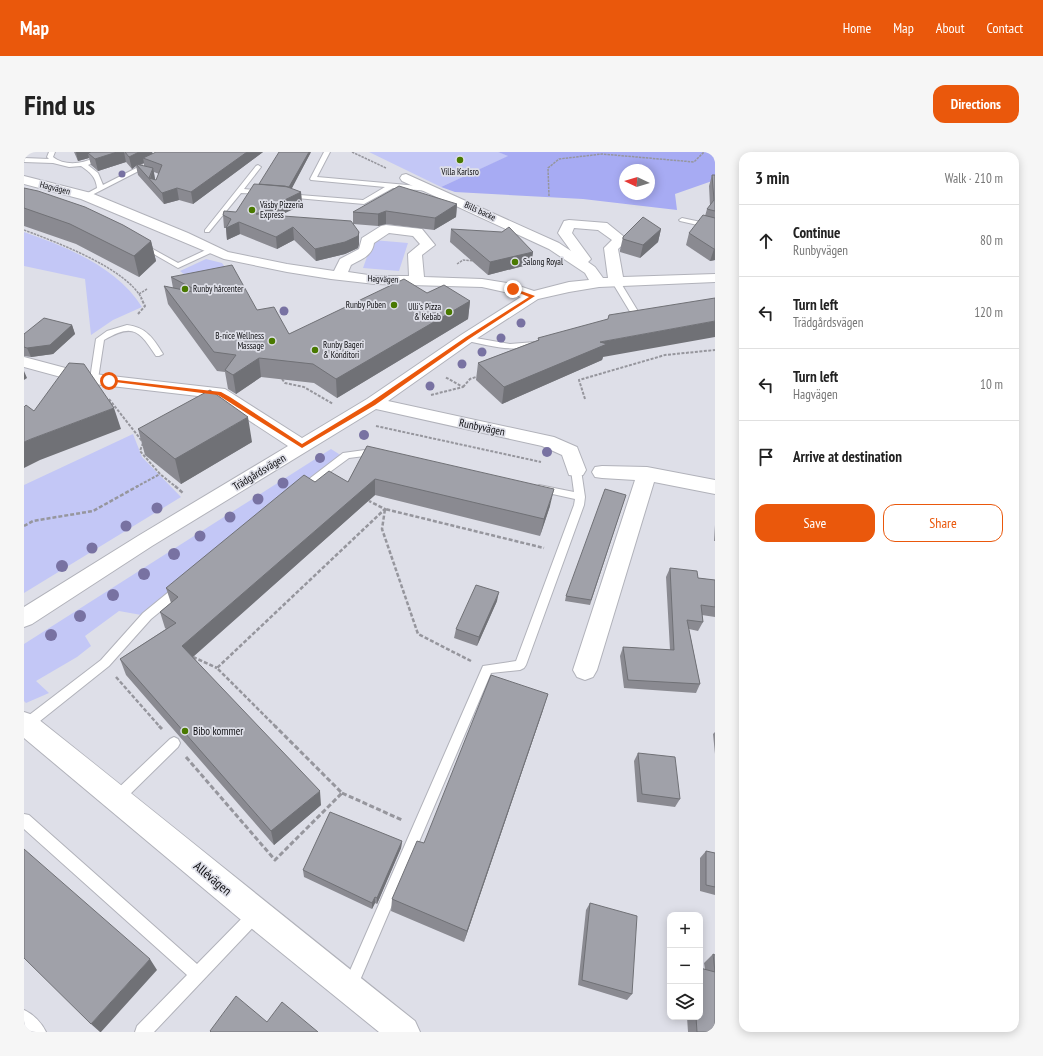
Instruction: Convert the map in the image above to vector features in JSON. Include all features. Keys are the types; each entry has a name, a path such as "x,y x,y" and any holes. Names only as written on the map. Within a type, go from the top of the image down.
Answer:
{"street":[{"name":"Bills backe","path":"406,178 554,246 606,282"},
{"name":"Hagvägen","path":"24,180 86,196 224,255 287,268 375,280 482,283 513,289 533,296"},
{"path":"339,276 345,262 362,254 366,250 367,241 386,230 417,232 428,245 415,254 417,281"},
{"path":"533,296 569,287 606,282 715,278"},
{"name":"Trädgårdsvägen","path":"24,618 145,541 302,446 381,405 467,338 533,296"},
{"path":"24,362 70,378 102,380 219,393 302,446"},
{"name":"Runbyvägen","path":"381,405 547,441 570,450 576,470"},
{"path":"602,472 647,474 715,487"},
{"path":"585,670 647,474"},
{"name":"Allévägen","path":"25,724 117,798 256,914 404,1032"}],"lane":[{"path":"52,152 50,157 52,161"},
{"path":"24,160 52,161 65,165 82,164 98,159 105,152"},
{"path":"156,152 156,160"},
{"path":"327,152 313,179 430,189"},
{"name":"Hagvägen","path":"86,196 156,160 164,158"},
{"path":"82,164 95,171 100,180 100,189"},
{"path":"207,231 258,167"},
{"path":"136,171 148,174"},
{"path":"278,195 364,202 392,186"},
{"path":"240,191 271,194"},
{"path":"682,220 715,227"},
{"path":"136,242 178,266 213,250"},
{"path":"606,282 635,313"},
{"path":"102,380 100,340 114,330 128,327 139,329 151,339 159,354"},
{"path":"467,338 503,346 528,346 541,342"},
{"path":"295,495 346,455 372,452 387,455"},
{"path":"350,988 487,670 520,664 580,505 576,470"},
{"path":"526,485 580,497"},
{"path":"25,724 105,663 147,616 189,582"},
{"path":"117,798 174,743"},
{"path":"24,820 198,975"},
{"path":"143,1032 256,914"},
{"path":"24,1018 38,1032"}],"path":[{"path":"352,152 406,178"},
{"path":"549,196 548,168 559,159 602,154 694,162 704,152"},
{"path":"24,230 75,250 120,277 139,294 145,306 128,327"},
{"path":"139,294 147,289"},
{"path":"585,399 579,380 664,355 715,350"},
{"path":"381,405 463,387 470,379 484,374"},
{"path":"444,376 463,387"},
{"path":"102,380 106,395 144,443 140,451 160,474 188,498"},
{"path":"24,526 33,521 93,510 160,474"},
{"path":"369,501 385,509 562,553"},
{"path":"217,668 385,509"},
{"path":"385,509 382,529 418,634 487,670"},
{"path":"193,657 217,668 342,793 419,828"},
{"path":"105,663 275,860 342,793"}],"shaded area":[{"path":"369,152 498,152 509,156 441,187"},
{"path":"498,152 715,152 715,180 675,194 677,210 583,199 455,192 441,187 508,156"},
{"path":"24,232 57,244 90,260 119,281 132,293 142,307 113,320 91,335 85,279 24,266"},
{"path":"373,240 408,243 399,271 363,268"},
{"path":"206,259 222,263 233,278 185,275 180,271"},
{"path":"133,434 142,457 181,497 24,593 24,485"},
{"path":"331,449 342,456 147,616 119,611 85,636 91,646 77,657 36,681 49,693 26,703 24,701 24,644"}],"building":[{"path":"117,152 95,159 88,153"},
{"path":"125,152 139,152 129,157"},
{"path":"156,152 247,152 191,192 177,188 162,193 136,164 153,168 149,178 156,180 162,165 143,158"},
{"path":"279,152 309,152 289,187 259,184"},
{"path":"712,175 715,175 715,211 707,209 714,200"},
{"path":"254,184 285,186 301,192 256,214 351,221 359,232 358,236 345,242 315,249 293,227 276,237 239,222 226,228 231,219 223,215 224,211 236,212"},
{"path":"399,186 457,204 435,218 386,211 378,214 353,212"},
{"path":"24,188 38,191 85,207 123,225 151,241 134,256 70,224 24,208"},
{"path":"703,215 715,218 715,249 689,233"},
{"path":"643,217 661,229 643,245 623,239 623,237"},
{"path":"509,227 533,252 490,262 451,229 502,232"},
{"path":"232,265 257,310 274,307 289,334 404,279 427,293 444,285 470,301 336,379 313,364 259,358 233,375 225,370 236,355 214,352 164,286 193,292 194,289 171,277"},
{"path":"715,298 715,321 600,342 607,344 504,387 478,363 539,340 538,338 608,319 609,315"},
{"path":"44,318 72,325 50,345 27,348 24,347 24,334"},
{"path":"69,363 84,364 114,408 24,442 24,407 26,405 34,411"},
{"path":"210,390 248,417 175,459 138,429"},
{"path":"367,446 554,489 544,519 375,479 182,646 320,791 271,831 120,659 176,623 160,612 178,597 166,588 304,475 315,482 329,471 348,482"},
{"path":"605,489 626,495 591,600 566,596"},
{"path":"670,568 697,571 698,578 715,580 715,607 701,605 703,622 687,620 700,684 628,680 623,647 674,650"},
{"path":"476,585 499,592 479,637 456,629"},
{"path":"491,675 548,694 467,931 392,899 417,841 424,843"},
{"path":"638,753 675,757 680,799 642,794"},
{"path":"330,812 402,841 377,898 375,897 372,903 303,870"},
{"path":"24,849 150,959 91,1024 24,958"},
{"path":"706,851 715,853 715,887 706,885"},
{"path":"590,903 637,916 632,994 582,980"},
{"path":"713,954 715,955 715,972"},
{"path":"703,969 715,972 715,1032 697,1032 696,1020 703,1020"},
{"path":"236,996 267,1022 282,1002 318,1032 211,1032 210,1031"}],"place":[{"name":"Villa Karlsro","path":"460,160"},
{"name":"Väsby Pizzeria Express","path":"252,210"},
{"name":"Salong Royal","path":"515,262"},
{"name":"Runby hårcenter","path":"185,289"},
{"name":"Runby Puben","path":"394,305"},
{"name":"Ulli's Pizza & Kebab","path":"449,312"},
{"name":"B-nice Wellness Massage","path":"272,341"},
{"name":"Runby Bageri & Konditori","path":"315,350"},
{"name":"Bibo kommer","path":"185,731"}],"route":[{"path":"109,381 219,393 302,446 373,403 467,338 533,296 513,289"}]}
